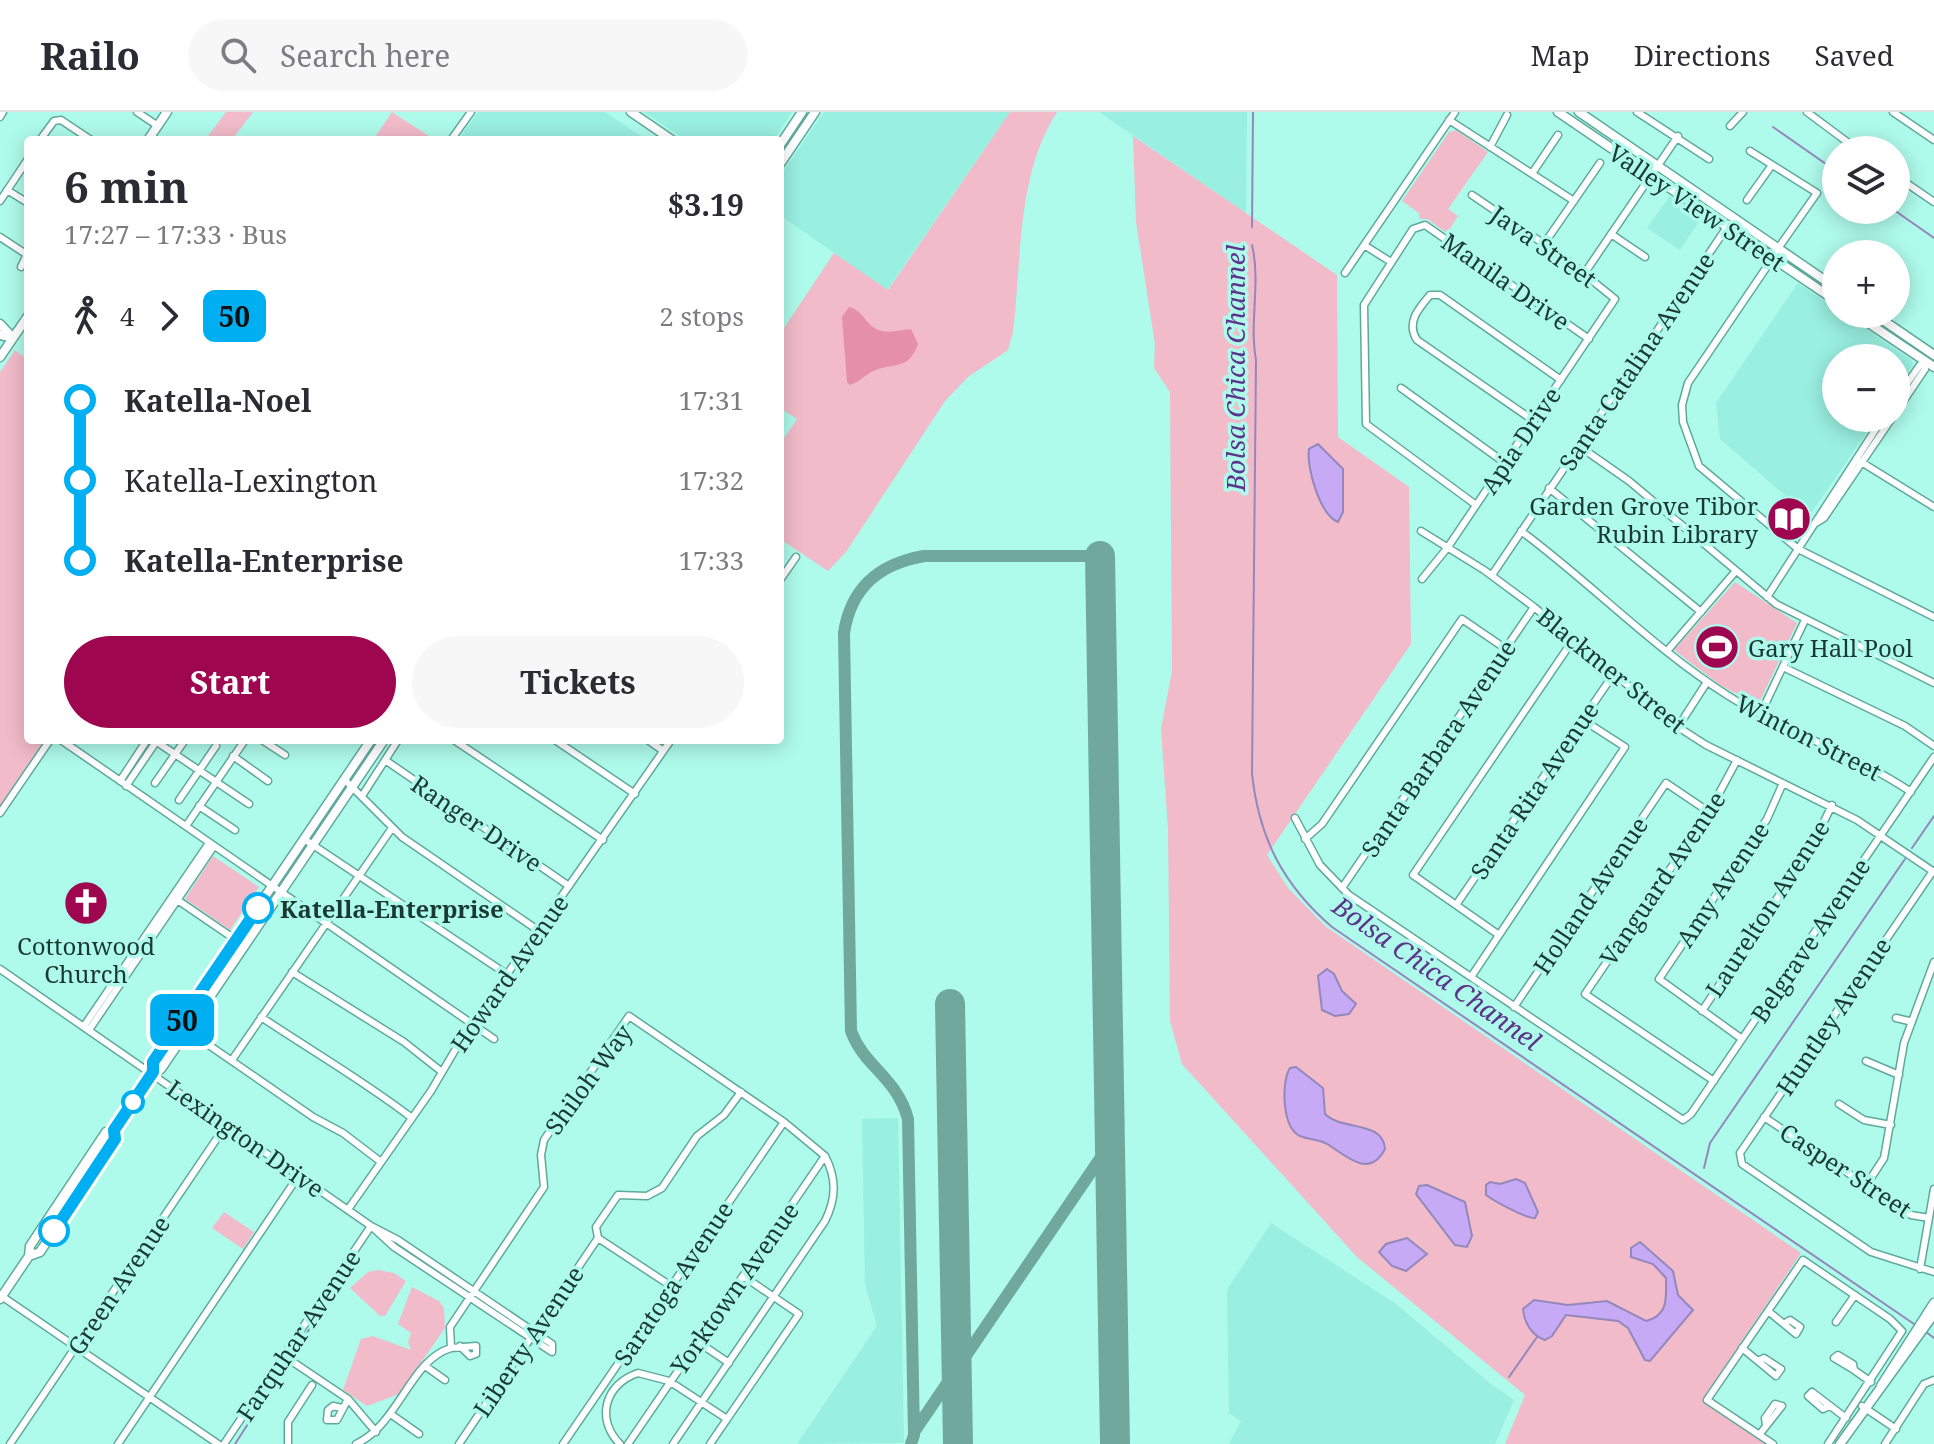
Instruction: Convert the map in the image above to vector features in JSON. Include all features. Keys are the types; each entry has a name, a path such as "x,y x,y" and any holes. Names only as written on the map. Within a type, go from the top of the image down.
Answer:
{"main road":[{"path":"151,136 167,112"},
{"path":"631,112 666,136"},
{"path":"784,139 802,112"},
{"path":"784,158 815,112"},
{"name":"Valley View Street","path":"1558,112 1725,230 1822,281"},
{"name":"Valley View Street","path":"1579,112 1733,218 1773,257 1822,290"},
{"path":"0,357 24,322"},
{"path":"0,324 13,338"},
{"path":"1876,328 1930,365 1933,353 1895,328"},
{"path":"0,335 13,338"},
{"path":"0,1310 0,1298 29,1256 30,1246 106,1132 114,1130 153,1072 153,1062 240,943 277,888 304,839 368,744"},
{"path":"277,888 313,845 381,744"},
{"path":"153,1072 161,1069 240,943"},
{"path":"1921,1329 1934,1303"},
{"path":"1841,1444 1934,1314"}],"street":[{"path":"0,117 3,112"},
{"path":"137,112 158,126"},
{"path":"454,136 471,112"},
{"path":"1345,273 1455,112"},
{"path":"1637,112 1709,159"},
{"path":"1730,126 1743,112"},
{"path":"1807,112 1839,136"},
{"path":"1893,112 1934,140"},
{"path":"1490,147 1507,115"},
{"path":"43,136 54,121 61,120 85,136"},
{"path":"1449,120 1574,201"},
{"path":"1533,172 1558,135"},
{"path":"1584,274 1678,136"},
{"path":"1750,151 1817,193 1688,383 1682,405 1683,422 1699,466 1798,549 1934,617"},
{"path":"1544,244 1600,163"},
{"path":"0,201 24,165"},
{"path":"1747,200 1772,165"},
{"path":"1910,186 1934,202"},
{"path":"7,190 24,201"},
{"name":"Java Street","path":"1472,195 1544,244 1615,299"},
{"name":"Santa Catalina Avenue","path":"1492,575 1733,218"},
{"name":"Manila Drive","path":"1391,262 1413,229 1422,224 1589,339"},
{"path":"1611,234 1645,257"},
{"path":"0,237 24,251"},
{"path":"1364,245 1391,262 1364,305 1366,424 1476,505"},
{"path":"21,267 24,260"},
{"path":"1534,421 1417,340 1412,330 1412,320 1433,294 1440,295 1561,380"},
{"name":"Apia Drive","path":"1422,579 1448,547 1615,299"},
{"path":"1910,379 1920,365 1930,365"},
{"path":"1910,391 1930,365"},
{"path":"1401,388 1505,463"},
{"path":"1767,597 1875,432"},
{"path":"1858,460 1881,432"},
{"path":"1579,446 1629,481 1767,597 1805,620 1934,683"},
{"path":"1858,460 1934,507"},
{"path":"1549,488 1701,612"},
{"name":"Blackmer Street","path":"1421,531 1492,575 1534,607 1678,727 1737,760 1832,805 1933,872"},
{"name":"Winton Street","path":"1521,531 1707,682 1761,713 1881,772 1911,792"},
{"path":"784,571 796,557"},
{"path":"1667,651 1735,572"},
{"name":"Santa Barbara Avenue","path":"1342,888 1534,607"},
{"path":"1305,839 1322,824 1462,619 1506,649"},
{"path":"1761,713 1805,620"},
{"path":"1499,935 1413,875 1573,640"},
{"path":"1783,667 1905,726 1934,746"},
{"name":"Santa Rita Avenue","path":"1456,905 1613,675"},
{"path":"1678,727 1707,682"},
{"path":"1471,977 1625,747 1583,720"},
{"path":"0,813 47,744"},
{"path":"67,744 494,1039"},
{"path":"123,784 145,744"},
{"path":"123,784 153,744"},
{"path":"160,744 249,804"},
{"path":"155,783 182,744"},
{"path":"186,826 242,744"},
{"path":"268,744 285,755"},
{"path":"362,796 395,744"},
{"path":"460,744 603,840"},
{"path":"561,744 635,794"},
{"path":"654,744 662,750"},
{"name":"Howard Avenue","path":"349,1208 667,744"},
{"path":"179,800 216,746"},
{"path":"233,756 268,781"},
{"name":"Belgrave Avenue","path":"1514,1007 1683,1120 1691,1114 1714,1081 1934,757"},
{"name":"Ranger Drive","path":"385,760 569,886"},
{"name":"Vanguard Avenue","path":"1714,1081 1585,994 1709,812 1737,760"},
{"path":"345,780 392,828 539,931"},
{"name":"Holland Avenue","path":"1514,1007 1666,783 1709,812"},
{"name":"Amy Avenue","path":"1702,1011 1662,984 1662,973 1767,819 1783,783"},
{"name":"Laurelton Avenue","path":"1702,1011 1812,846 1832,805"},
{"path":"199,806 235,830"},
{"path":"1295,818 1320,865 1342,888 1514,1007"},
{"path":"232,1060 392,828"},
{"path":"304,839 508,975"},
{"path":"87,1028 212,844"},
{"name":"Huntley Avenue","path":"1920,1269 1871,1252 1742,1164 1740,1153 1933,872"},
{"path":"175,898 240,943"},
{"path":"1867,1184 1884,1158 1909,1021 1934,962"},
{"name":"Lexington Drive","path":"0,969 153,1072 371,1226 398,1240 529,1340 552,1352 552,1344 472,1295"},
{"path":"292,972 404,1042 442,1072"},
{"path":"1702,1011 1742,1039"},
{"name":"Shiloh Way","path":"451,1348 450,1327 544,1187 541,1155 544,1140 629,1016 784,1122 825,1156"},
{"path":"261,1017 329,1063 371,1086 412,1118"},
{"path":"1896,1018 1909,1021"},
{"path":"187,1030 313,1117 343,1133 381,1162"},
{"path":"1866,1061 1899,1075"},
{"name":"Liberty Avenue","path":"459,1444 598,1238 596,1227 618,1195 647,1196 662,1188 697,1136 724,1115 741,1092"},
{"path":"1839,1104 1864,1120 1891,1125"},
{"name":"Casper Street","path":"1764,1117 1911,1215 1929,1218"},
{"name":"Saratoga Avenue","path":"563,1444 784,1122"},
{"name":"Green Avenue","path":"10,1444 226,1125"},
{"path":"673,1444 832,1207 834,1182 825,1156"},
{"name":"Yorktown Avenue","path":"628,1444 825,1156"},
{"path":"118,1444 299,1175"},
{"path":"1934,1189 1920,1269 1934,1272"},
{"name":"Farquhar Avenue","path":"224,1444 371,1226"},
{"path":"598,1238 671,1286"},
{"path":"1773,1444 1707,1400 1803,1260 1900,1327 1901,1338 1828,1444"},
{"path":"710,1444 799,1314 743,1276"},
{"path":"1836,1322 1855,1295"},
{"path":"0,1298 218,1444"},
{"path":"1768,1311 1785,1323"},
{"path":"698,1342 729,1363"},
{"path":"361,1443 392,1415 425,1366 441,1351 460,1346"},
{"path":"1742,1348 1760,1360"},
{"path":"284,1356 348,1399 376,1432"},
{"path":"425,1366 445,1380"},
{"path":"1854,1370 1871,1382"},
{"path":"620,1444 605,1423 606,1403 613,1390 638,1373 669,1381 727,1419"},
{"path":"1885,1444 1932,1380"},
{"path":"604,1384 613,1390"},
{"path":"288,1444 288,1422 312,1385"},
{"path":"342,1408 348,1399"},
{"path":"1856,1403 1896,1429"},
{"path":"1829,1406 1846,1418"},
{"path":"392,1415 419,1434"},
{"path":"1759,1435 1766,1425"}],"shaded area":[{"path":"226,112 253,112 235,136 208,136"},
{"path":"392,112 429,136 376,136"},
{"path":"478,112 605,112 641,136 461,136"},
{"path":"644,112 792,112 777,136 680,136"},
{"path":"824,112 1010,112 887,290 784,218 784,170"},
{"path":"1010,112 1057,112 1034,163 1027,190 1013,332 1008,350 968,377 945,401 846,552 828,571 784,542 784,438 797,419 784,411 784,328 834,253 888,290"},
{"path":"1099,112 1247,112 1246,213"},
{"path":"1456,130 1488,152 1448,209 1458,216 1447,233 1427,219 1420,219 1419,213 1402,201 1449,132"},
{"path":"1133,136 1337,275 1338,437 1409,487 1411,644 1267,855 1288,888 1325,926 1801,1253 1703,1399 1768,1444 1505,1444 1525,1395 1357,1257 1182,1064 1170,1021 1168,829 1161,729 1172,671 1170,392 1154,368 1155,344 1136,222"},
{"path":"1670,196 1702,217 1680,250 1647,228"},
{"path":"1798,283 1822,299 1822,328 1865,328 1888,344 1822,344 1822,432 1867,432 1809,516 1720,439 1716,403"},
{"path":"849,307 877,330 911,329 918,344 915,352 907,361 874,370 850,385 847,382 842,317"},
{"path":"15,350 24,357 24,744 49,744 0,816 0,372"},
{"path":"1318,444 1343,469 1343,512 1338,522 1325,510 1312,478 1309,449"},
{"path":"1735,582 1797,623 1758,705 1720,685 1674,650"},
{"path":"213,856 259,887 230,930 185,899"},
{"path":"1327,969 1334,974 1342,991 1356,1004 1349,1014 1335,1016 1322,1010 1318,976"},
{"path":"1296,1067 1323,1088 1325,1114 1341,1123 1370,1130 1383,1140 1385,1149 1379,1158 1366,1164 1358,1163 1326,1143 1300,1136 1294,1131 1287,1115 1284,1094 1290,1068"},
{"path":"898,1118 904,1443 797,1444 877,1326 865,1284 862,1119"},
{"path":"1516,1179 1525,1183 1538,1212 1535,1218 1518,1213 1486,1195 1486,1185 1490,1182 1500,1184"},
{"path":"1427,1185 1465,1202 1472,1236 1467,1247 1455,1245 1416,1194 1419,1186"},
{"path":"224,1212 254,1232 243,1249 212,1228"},
{"path":"1271,1223 1396,1304 1514,1400 1495,1444 1229,1444 1241,1421 1229,1413 1227,1290"},
{"path":"1407,1238 1427,1254 1406,1271 1392,1266 1379,1252 1386,1244"},
{"path":"1640,1242 1673,1271 1678,1295 1693,1310 1650,1361 1645,1360 1628,1328 1618,1321 1566,1315 1552,1336 1545,1340 1533,1332 1523,1309 1534,1300 1568,1305 1607,1301 1646,1321 1659,1315 1665,1305 1666,1278 1653,1264 1631,1257 1631,1248"},
{"path":"368,1272 394,1273 406,1281 385,1316 380,1316 350,1288"},
{"path":"412,1287 439,1301 444,1308 445,1328 399,1394 367,1406 343,1390 361,1339 373,1336 411,1350 408,1342 411,1333 398,1324"}],"waterway":[{"name":"Bolsa Chica Channel","path":"1252,227 1253,112"},
{"path":"1773,127 1822,161"},
{"path":"1910,221 1934,238"},
{"name":"Bolsa Chica Channel","path":"1252,245 1256,360 1252,774 1267,839 1287,877 1332,927 1917,1326"},
{"path":"1912,848 1934,816"},
{"path":"1704,1168 1710,1143 1905,859"},
{"path":"293,1353 358,1259"},
{"name":"Bolsa Chica Channel","path":"1926,1332 1934,1338"},
{"path":"1509,1377 1537,1337"},
{"path":"235,1444 286,1365"}],"taxiway":[{"path":"911,1444 914,1435 908,1119 896,1092 864,1054 851,1031 844,633 853,603 870,580 908,560 924,556 1100,556"},
{"path":"914,1432 1110,1144"}],"runway":[{"path":"1100,556 1115,1444"},
{"path":"950,1004 958,1444"}],"bus line":[{"name":"50","path":"54,1231 115,1139 114,1130 153,1072 153,1062 258,908"}],"place":[{"name":"Garden Grove Tibor Rubin Library","path":"1789,519"},
{"name":"Gary Hall Pool","path":"1717,647"},
{"name":"Cottonwood Church","path":"86,903"},
{"name":"Katella-Enterprise","path":"258,908"}]}
